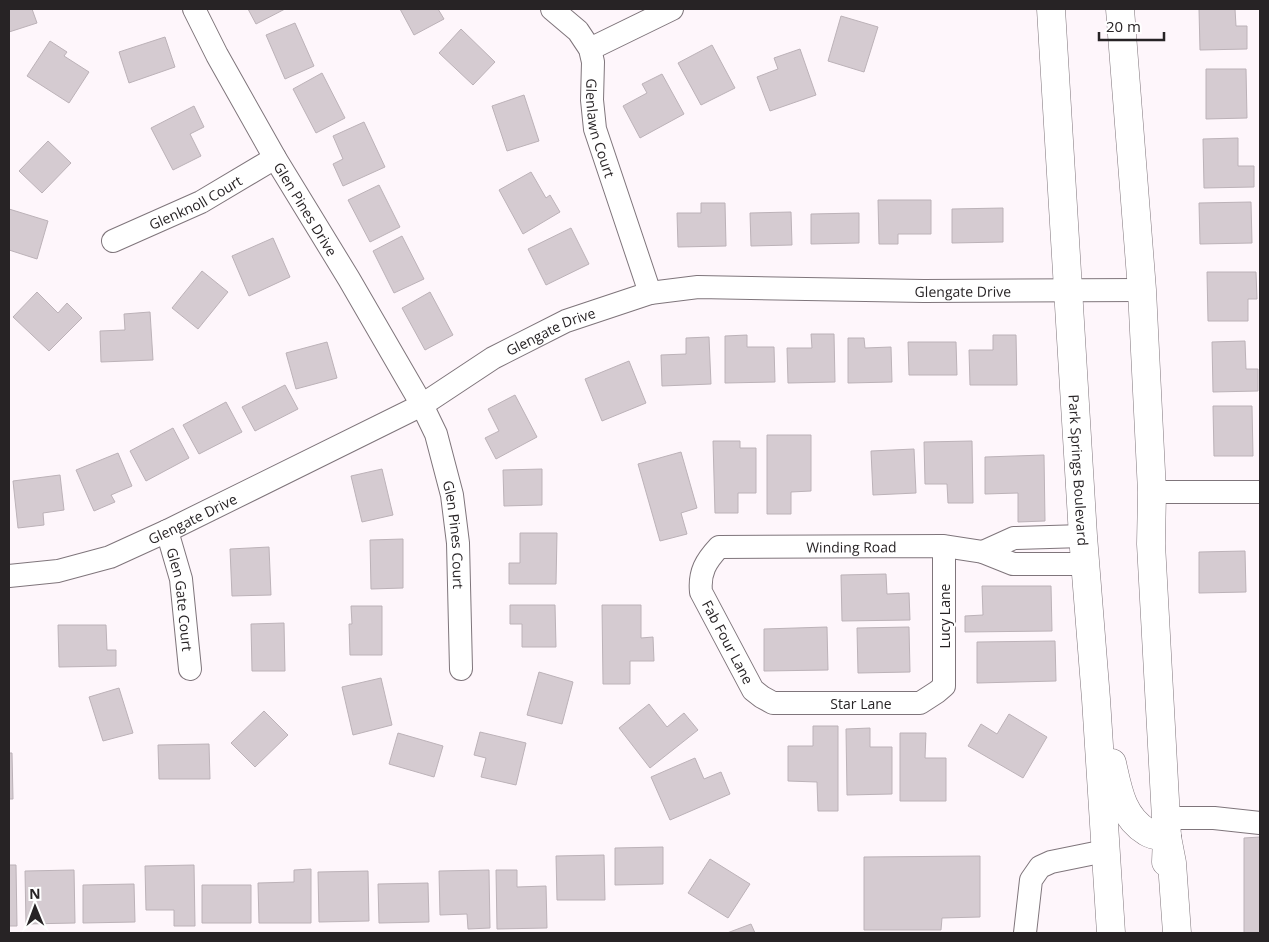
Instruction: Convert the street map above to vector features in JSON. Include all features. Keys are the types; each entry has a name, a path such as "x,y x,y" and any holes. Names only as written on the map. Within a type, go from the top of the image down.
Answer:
{"main road":[{"name":"Park Springs Boulevard","path":"1051,9 1083,536 1096,699 1111,933"},
{"path":"1120,9 1142,290 1152,492 1151,544 1166,827 1163,933"},
{"path":"1096,699 1119,794 1126,812 1149,834 1166,827"},
{"path":"1166,827 1172,863 1177,933"}],"street":[{"name":"Glen Pines Drive","path":"194,9 217,55 275,158 349,279 422,405"},
{"path":"552,9 578,31 590,49 672,9"},
{"name":"Glenlawn Court","path":"590,49 594,62 592,100 595,129 650,292"},
{"name":"Glenknoll Court","path":"113,241 201,202 275,158"},
{"name":"Glengate Drive","path":"9,576 58,571 102,559 167,531 422,405 493,358 566,321 650,292 698,287 924,291 1142,290"},
{"name":"Glen Pines Court","path":"422,405 436,434 452,495 458,543 461,669"},
{"path":"1152,492 1260,492"},
{"name":"Glen Gate Court","path":"167,531 181,579 190,669"},
{"path":"983,552 1014,538 1083,536"},
{"name":"Winding Road","path":"719,547 944,546 983,552 1014,564 1085,564"},
{"name":"Lucy Lane","path":"944,546 944,686"},
{"name":"Fab Four Lane","path":"719,547 706,561 700,581 702,592 752,690 773,702"},
{"name":"Star Lane","path":"773,702 920,703 944,686"},
{"path":"1166,827 1214,818 1260,823"},
{"path":"1025,933 1031,880 1040,867 1051,862 1105,851"}],"building":[{"path":"9,9 32,9 37,23 9,32"},
{"path":"248,9 285,9 256,24"},
{"path":"400,9 438,9 444,19 414,35"},
{"path":"1199,9 1235,9 1236,26 1247,26 1247,49 1200,50"},
{"path":"841,16 878,27 864,72 828,61"},
{"path":"295,23 314,66 285,79 266,35"},
{"path":"461,29 495,62 473,85 439,53"},
{"path":"165,37 175,67 129,83 119,52"},
{"path":"50,41 67,52 64,56 89,72 69,103 27,76"},
{"path":"712,45 735,88 701,105 678,63"},
{"path":"800,49 816,95 770,111 757,77 778,69 774,58"},
{"path":"1206,69 1246,69 1247,118 1206,119"},
{"path":"322,73 345,118 316,133 293,89"},
{"path":"662,74 684,114 640,138 623,106 647,93 642,84"},
{"path":"524,95 539,141 507,151 492,106"},
{"path":"194,106 204,127 190,134 201,156 173,170 151,128"},
{"path":"364,122 385,167 343,186 333,164 343,159 333,136"},
{"path":"1238,138 1238,166 1254,166 1254,187 1204,188 1203,139"},
{"path":"48,141 71,163 42,193 19,171"},
{"path":"531,172 546,198 550,195 560,212 523,234 499,190"},
{"path":"379,185 400,227 370,242 348,200"},
{"path":"878,200 931,200 931,234 898,234 898,244 879,244"},
{"path":"1251,202 1252,243 1200,244 1199,203"},
{"path":"701,203 725,203 726,246 678,247 677,213 701,213"},
{"path":"1003,208 1003,242 952,243 952,209"},
{"path":"9,209 48,221 37,259 9,250"},
{"path":"791,212 792,245 751,246 750,213"},
{"path":"859,213 859,243 811,244 811,214"},
{"path":"571,228 589,264 546,285 528,249"},
{"path":"402,236 424,279 394,293 373,251"},
{"path":"273,238 290,277 249,296 232,256"},
{"path":"202,271 228,292 198,329 172,308"},
{"path":"1207,272 1256,272 1257,299 1248,299 1248,321 1208,321"},
{"path":"37,292 58,313 67,303 82,318 49,351 13,317"},
{"path":"430,292 453,335 425,350 402,308"},
{"path":"150,312 153,360 101,362 100,331 125,330 124,314"},
{"path":"811,334 834,334 835,382 788,383 787,348 812,348"},
{"path":"747,335 747,347 774,347 775,382 725,383 725,336"},
{"path":"993,335 1016,335 1017,385 970,385 969,350 993,350"},
{"path":"709,337 711,384 662,386 661,355 686,354 686,338"},
{"path":"848,338 864,338 865,348 891,347 892,382 848,383"},
{"path":"1245,341 1246,369 1258,369 1258,391 1213,392 1212,342"},
{"path":"327,342 337,378 296,389 286,353"},
{"path":"908,342 956,342 957,375 909,375"},
{"path":"629,361 646,403 602,421 585,379"},
{"path":"285,385 298,409 255,431 242,407"},
{"path":"515,395 537,437 496,459 485,438 499,431 488,409"},
{"path":"226,402 242,432 199,454 183,425"},
{"path":"1213,406 1252,406 1253,456 1214,456"},
{"path":"173,428 189,458 146,481 130,451"},
{"path":"767,435 811,435 811,491 791,492 791,514 767,514"},
{"path":"713,441 740,441 740,448 756,448 756,493 738,493 738,513 715,513"},
{"path":"972,441 973,503 948,503 947,484 925,484 924,442"},
{"path":"914,449 916,493 873,495 871,451"},
{"path":"681,452 697,508 681,513 687,534 660,541 638,464"},
{"path":"118,453 132,486 111,495 115,502 94,511 76,470"},
{"path":"1044,455 1045,521 1018,522 1018,493 985,494 985,457"},
{"path":"382,469 393,515 362,522 351,476"},
{"path":"542,469 542,505 504,506 503,470"},
{"path":"60,475 64,510 43,513 44,525 18,528 13,481"},
{"path":"520,533 557,533 556,584 509,584 509,563 520,563"},
{"path":"403,539 403,588 371,589 370,540"},
{"path":"269,547 271,595 232,596 230,549"},
{"path":"1245,551 1246,592 1199,593 1199,552"},
{"path":"886,574 887,594 909,593 910,620 842,621 841,575"},
{"path":"982,586 1051,586 1052,631 965,632 965,616 983,615"},
{"path":"510,605 555,605 556,647 522,647 522,624 510,624"},
{"path":"602,605 641,605 641,638 653,637 654,661 630,661 630,684 603,684"},
{"path":"351,606 382,606 382,655 350,655 349,624 352,624"},
{"path":"284,623 285,671 252,671 251,624"},
{"path":"58,625 106,625 107,650 116,650 116,666 59,667"},
{"path":"827,627 828,670 764,671 764,629"},
{"path":"909,627 910,672 858,673 857,628"},
{"path":"1055,641 1056,681 977,683 977,642"},
{"path":"539,672 573,682 562,724 527,715"},
{"path":"381,678 392,725 353,735 342,687"},
{"path":"119,688 133,733 103,741 89,697"},
{"path":"649,704 667,727 684,713 698,730 650,768 619,728"},
{"path":"264,711 288,735 255,767 231,743"},
{"path":"1009,714 1047,737 1023,778 968,746 981,724 997,734"},
{"path":"813,726 838,726 838,811 818,811 817,782 788,781 788,746 813,746"},
{"path":"870,728 870,747 892,747 892,794 847,795 846,729"},
{"path":"480,732 526,743 516,785 481,777 486,758 474,755"},
{"path":"398,733 443,746 434,777 389,764"},
{"path":"900,733 926,733 925,758 946,758 946,801 900,801"},
{"path":"209,744 210,779 159,779 158,745"},
{"path":"9,753 12,753 13,799 9,799"},
{"path":"695,758 704,779 721,772 730,794 670,820 651,777"},
{"path":"1260,837 1260,933 1244,933 1244,838"},
{"path":"663,847 663,884 615,885 615,848"},
{"path":"604,855 605,900 557,900 556,856"},
{"path":"980,856 980,917 942,918 941,930 864,930 864,857"},
{"path":"710,859 750,884 728,918 688,893"},
{"path":"9,865 16,865 17,926 9,926"},
{"path":"194,865 195,926 174,926 174,910 146,910 145,866"},
{"path":"311,869 311,923 259,923 258,883 294,882 294,870"},
{"path":"74,870 75,923 26,924 25,871"},
{"path":"489,870 490,928 468,929 467,914 440,915 439,871"},
{"path":"496,870 517,870 517,887 546,886 547,928 497,929"},
{"path":"368,871 369,921 319,922 318,872"},
{"path":"428,883 429,922 379,923 378,884"},
{"path":"134,884 135,922 83,923 83,885"},
{"path":"202,885 251,885 251,923 202,923"},
{"path":"751,924 755,933 727,933"}]}
